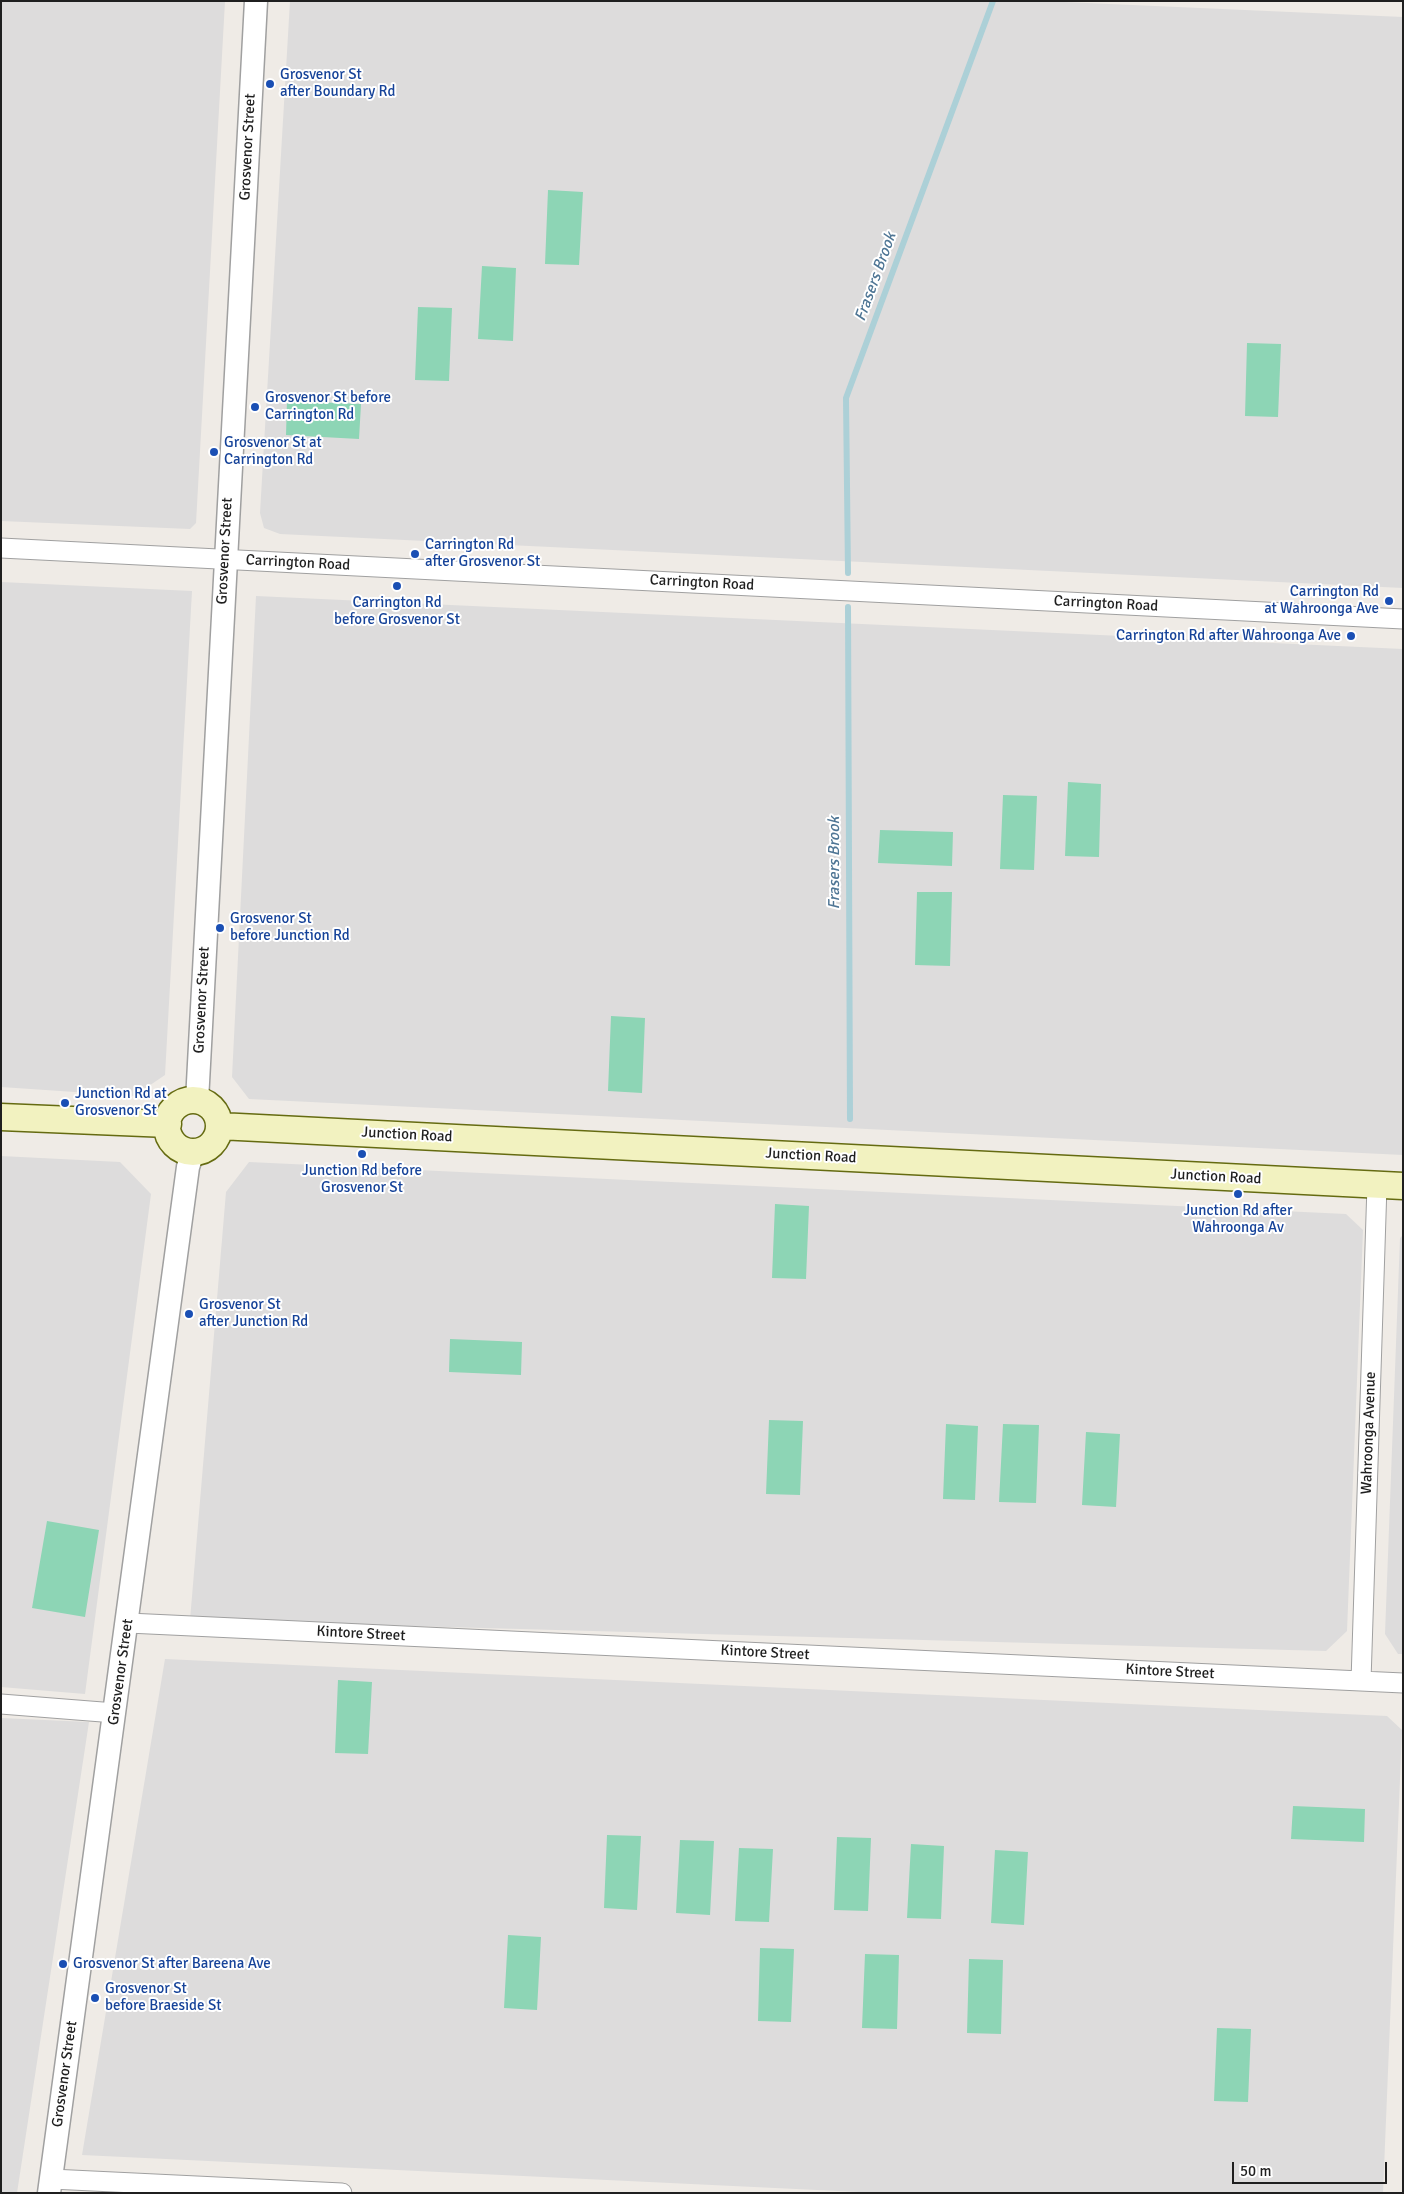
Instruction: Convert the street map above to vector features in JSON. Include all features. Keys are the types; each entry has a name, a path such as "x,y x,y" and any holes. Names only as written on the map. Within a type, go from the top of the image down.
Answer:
{"main road":[{"path":"190,1101 197,1101 210,1107 215,1112 220,1126 219,1133 212,1145 206,1149 193,1152 186,1151 174,1144 170,1137 168,1124 169,1117 178,1106 190,1101"},
{"path":"1,1117 168,1124"},
{"name":"Junction Road","path":"220,1126 1403,1186"}],"street":[{"name":"Grosvenor Street","path":"197,1101 256,1"},
{"name":"Carrington Road","path":"1,548 1403,619"},
{"name":"Grosvenor Street","path":"50,2186 128,1623 188,1167 193,1152"},
{"name":"Wahroonga Avenue","path":"1360,1681 1377,1185"},
{"name":"Kintore Street","path":"128,1623 1403,1683"},
{"path":"1,1704 115,1713"},
{"path":"50,2186 342,2193"}],"shaded area":[{"path":"1,1 225,1 196,523 190,529 1,521"},
{"path":"290,1 1042,1 1403,17 1403,588 280,534 264,528 260,513"},
{"path":"1,582 192,591 165,1075 134,1096 1,1087"},
{"path":"256,596 1403,649 1403,1155 249,1099 232,1077"},
{"path":"1,1156 120,1162 151,1194 85,1694 1,1687"},
{"path":"249,1162 1346,1214 1363,1230 1347,1631 1326,1651 190,1620 226,1192"},
{"path":"1403,1235 1403,1654 1398,1654 1385,1634 1400,1238"},
{"path":"165,1659 1387,1716 1402,1730 1383,2193 880,2193 82,2155"},
{"path":"1,1718 89,1722 17,2193 1,2193"}],"green space":[{"path":"548,190 583,192 579,265 545,264"},
{"path":"482,266 516,268 513,341 478,339"},
{"path":"418,307 452,308 449,381 415,380"},
{"path":"1247,343 1281,344 1278,417 1245,416"},
{"path":"287,401 361,404 359,439 286,435"},
{"path":"1068,782 1101,784 1099,857 1065,856"},
{"path":"1003,795 1037,796 1034,870 1000,869"},
{"path":"880,830 953,832 952,866 878,863"},
{"path":"917,892 952,892 950,966 915,965"},
{"path":"611,1016 645,1018 642,1093 608,1091"},
{"path":"775,1204 809,1206 806,1279 772,1278"},
{"path":"450,1339 522,1342 521,1375 449,1372"},
{"path":"769,1420 803,1421 800,1495 766,1494"},
{"path":"946,1424 978,1426 975,1500 943,1499"},
{"path":"1003,1424 1039,1425 1036,1503 999,1502"},
{"path":"1086,1432 1120,1434 1116,1507 1082,1505"},
{"path":"47,1521 99,1530 85,1617 32,1608"},
{"path":"338,1680 372,1682 368,1754 335,1753"},
{"path":"1293,1806 1365,1809 1364,1842 1291,1839"},
{"path":"607,1835 641,1836 637,1910 604,1908"},
{"path":"837,1837 871,1838 868,1911 834,1910"},
{"path":"680,1840 714,1841 710,1915 676,1913"},
{"path":"911,1844 944,1846 941,1919 907,1918"},
{"path":"739,1848 773,1849 769,1922 735,1921"},
{"path":"995,1850 1028,1852 1024,1925 991,1923"},
{"path":"508,1935 541,1937 537,2010 504,2008"},
{"path":"760,1948 794,1949 791,2022 758,2021"},
{"path":"865,1954 899,1955 897,2029 862,2028"},
{"path":"969,1959 1003,1960 1001,2034 967,2033"},
{"path":"1217,2028 1251,2029 1248,2102 1214,2101"}],"waterway":[{"name":"Frasers Brook","path":"848,573 846,398 993,1"},
{"name":"Frasers Brook","path":"848,607 850,1119"}],"place":[{"name":"Grosvenor St after Boundary Rd","path":"270,84"},
{"name":"Grosvenor St before Carrington Rd","path":"255,407"},
{"name":"Grosvenor St at Carrington Rd","path":"214,452"},
{"name":"Carrington Rd after Grosvenor St","path":"415,554"},
{"name":"Carrington Rd before Grosvenor St","path":"397,586"},
{"name":"Carrington Rd at Wahroonga Ave","path":"1389,601"},
{"name":"Carrington Rd after Wahroonga Ave","path":"1351,636"},
{"name":"Grosvenor St before Junction Rd","path":"220,928"},
{"name":"Junction Rd at Grosvenor St","path":"65,1103"},
{"name":"Junction Rd before Grosvenor St","path":"362,1154"},
{"name":"Junction Rd after Wahroonga Av","path":"1238,1194"},
{"name":"Grosvenor St after Junction Rd","path":"189,1314"},
{"name":"Grosvenor St after Bareena Ave","path":"63,1964"},
{"name":"Grosvenor St before Braeside St","path":"95,1998"}]}
